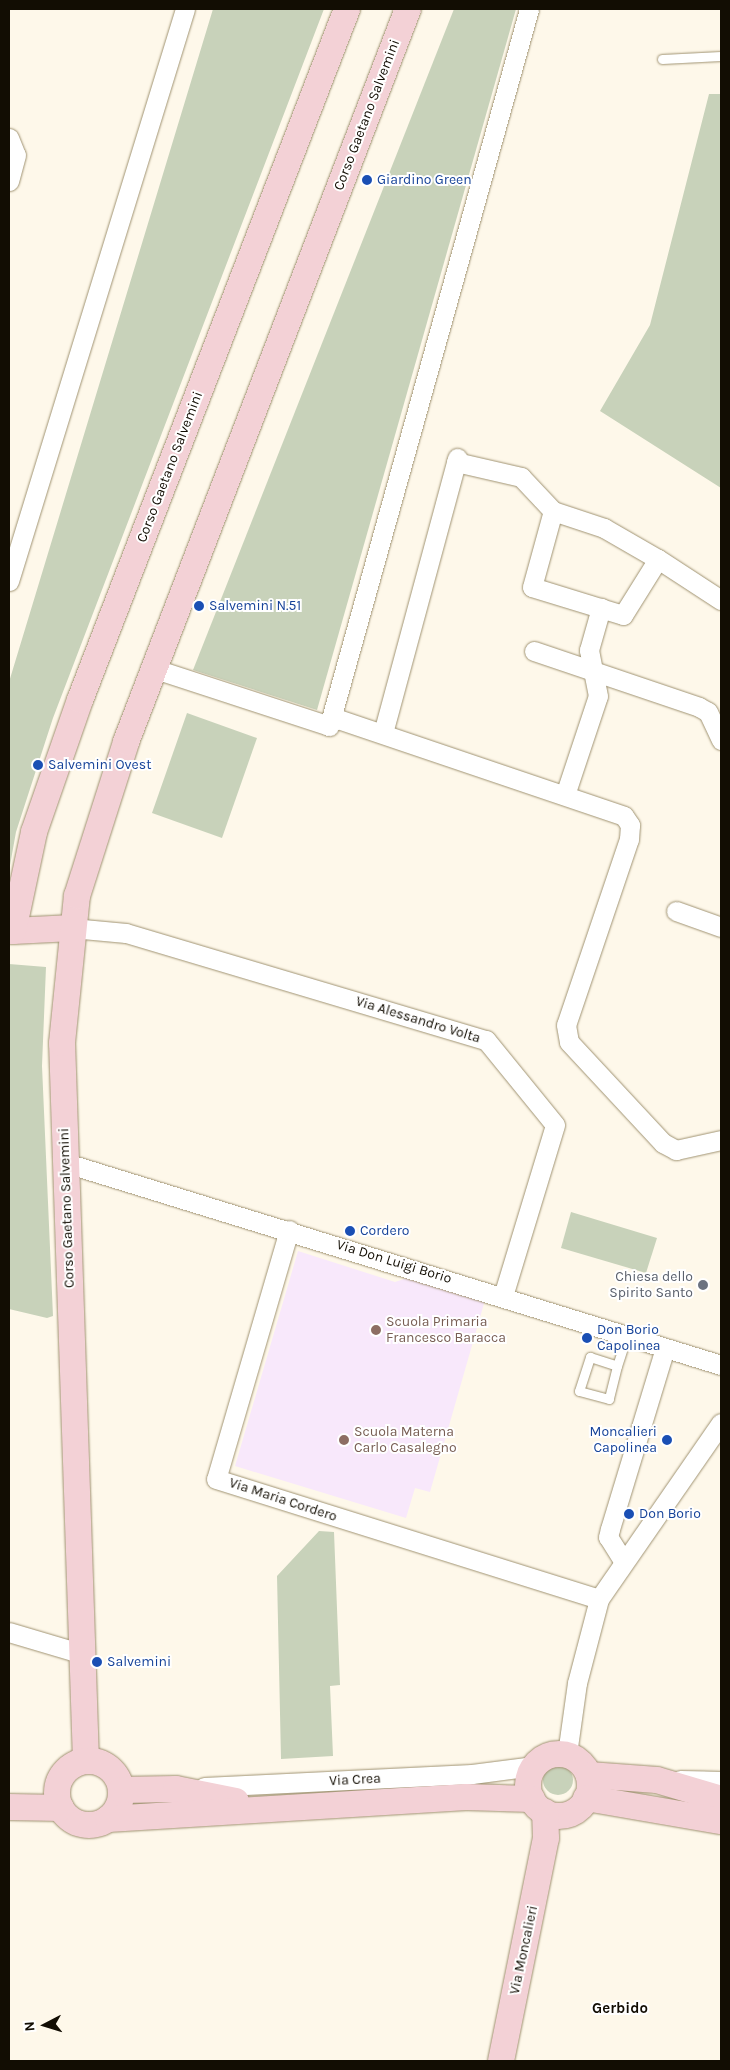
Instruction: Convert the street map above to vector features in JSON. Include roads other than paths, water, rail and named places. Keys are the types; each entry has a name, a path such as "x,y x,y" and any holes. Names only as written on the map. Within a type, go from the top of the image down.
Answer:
{"street":[{"path":"9,582 185,9"},
{"name":"Corso Gaetano Salvemini","path":"11,931 48,789 347,9"},
{"name":"Corso Gaetano Salvemini","path":"86,1761 62,1043 72,928 100,813 408,9"},
{"path":"154,669 330,726 529,9"},
{"path":"9,138 16,155 9,181"},
{"path":"383,733 456,460 521,477 553,511 588,520 658,559 721,600"},
{"path":"553,511 532,587 623,615 658,559"},
{"path":"565,795 598,696 589,650 601,608"},
{"path":"534,651 699,707 708,712 721,740"},
{"path":"332,718 383,733 624,816 630,825 566,1025 569,1042 663,1143 676,1150 721,1140"},
{"path":"676,911 721,927"},
{"path":"11,931 72,928"},
{"name":"Via Alessandro Volta","path":"72,928 126,933 486,1040 554,1125 503,1296"},
{"name":"Via Don Luigi Borio","path":"66,1163 290,1230 721,1365"},
{"name":"Via Maria Cordero","path":"290,1230 216,1479 599,1599"},
{"path":"622,1559 608,1537 665,1348"},
{"path":"566,1754 577,1683 599,1599 622,1559 721,1423"},
{"path":"9,1632 83,1654"},
{"path":"588,1787 576,1759 566,1754 548,1755 541,1795 588,1787 657,1780 721,1781"},
{"path":"9,1794 60,1796 82,1824 108,1819 121,1790 113,1772 86,1761 69,1768 60,1796"},
{"name":"Via Crea","path":"121,1790 176,1789 472,1774 541,1795"},
{"path":"657,1780 721,1799"},
{"path":"588,1787 721,1821"},
{"name":"Via Crea","path":"176,1789 271,1806"},
{"name":"Via Crea","path":"108,1819 271,1806 466,1796 541,1795"},
{"name":"Via Moncalieri","path":"501,2061 546,1838 541,1795"},
{"path":"9,1807 60,1796"}],"lane":[{"path":"662,59 721,56"},
{"path":"618,1366 590,1357 579,1391 609,1399 627,1335"}],"place":[{"name":"Giardino Green","path":"367,180"},
{"name":"Salvemini N.51","path":"199,606"},
{"name":"Salvemini Ovest","path":"38,765"},
{"name":"Cordero","path":"350,1231"},
{"name":"Chiesa dello Spirito Santo","path":"703,1285"},
{"name":"Scuola Primaria Francesco Baracca","path":"376,1330"},
{"name":"Don Borio Capolinea","path":"587,1338"},
{"name":"Scuola Materna Carlo Casalegno","path":"344,1440"},
{"name":"Moncalieri Capolinea","path":"667,1440"},
{"name":"Don Borio","path":"629,1514"},
{"name":"Salvemini","path":"97,1662"}],"district":[{"name":"Gerbido","path":"620,2009"}]}
